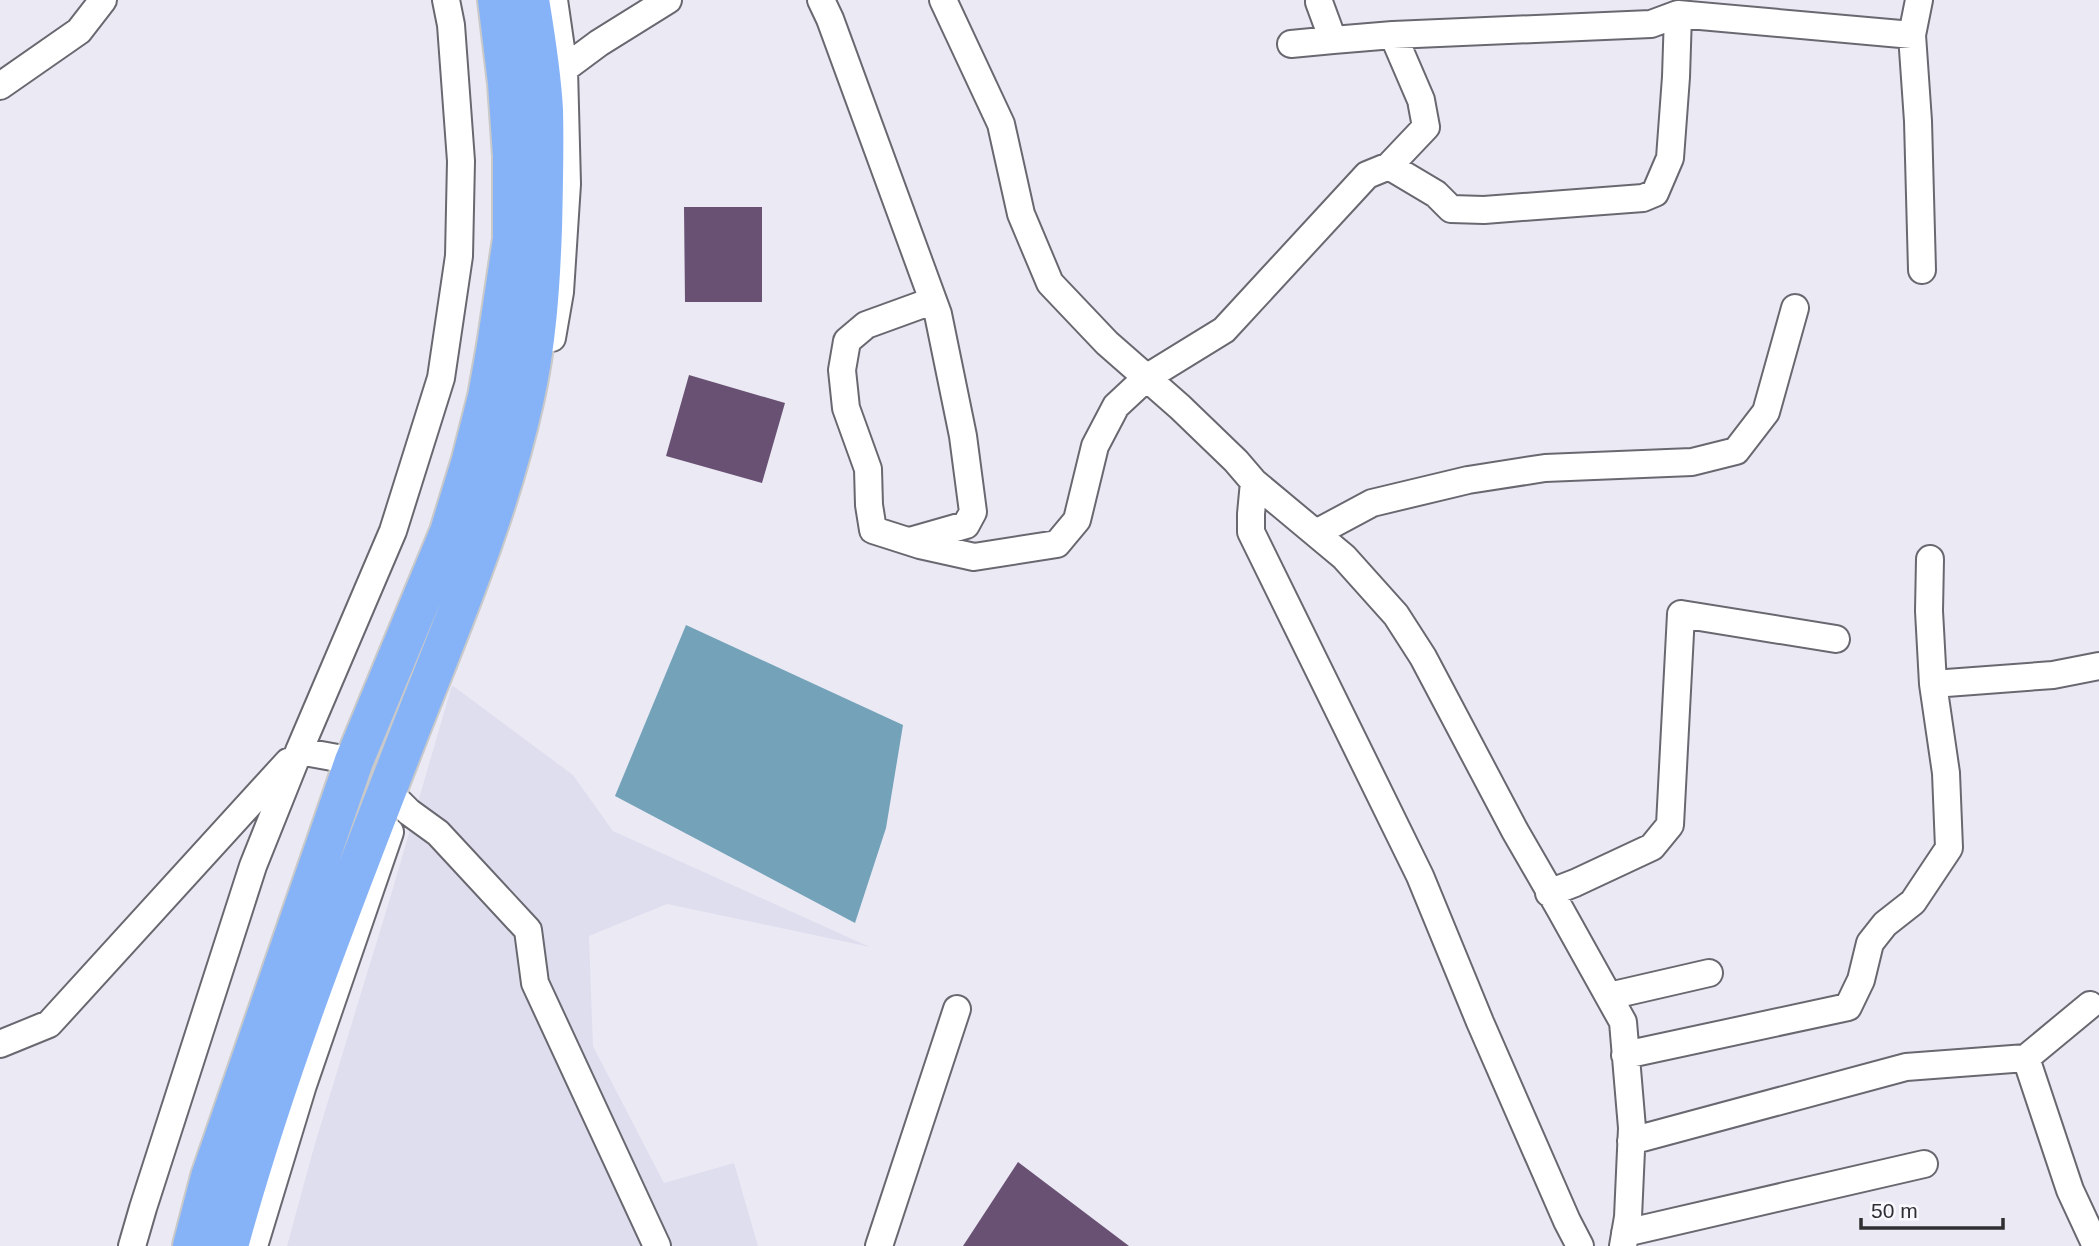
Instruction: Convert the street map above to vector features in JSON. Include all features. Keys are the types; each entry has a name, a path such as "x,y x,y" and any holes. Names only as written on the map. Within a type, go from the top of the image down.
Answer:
{"highway":[{"path":"192,1246 215,1165 354,761 449,532 471,460 496,346 512,239 512,156 497,0"},
{"path":"229,1246 288,1055 337,921 467,590 508,466 524,401 542,273 545,172 544,108 530,0"}],"street":[{"path":"0,86 79,31 103,0"},
{"path":"132,1246 253,866 393,531 441,378 459,256 461,161 452,25 446,0"},
{"path":"254,1246 303,1086 400,803 492,570 533,436 560,292 567,184 564,69 554,0"},
{"path":"564,69 599,43 668,0"},
{"path":"821,0 938,314 963,436 973,512 967,525 908,541"},
{"path":"943,0 1001,124 1021,214 1050,283 1107,343 1236,461 1254,482 1344,557 1396,615 1423,657 1515,831 1623,1022 1631,1141 1628,1217 1624,1240 1924,1164"},
{"path":"1919,0 1912,35 1919,121 1922,271"},
{"path":"1319,2 1333,40"},
{"path":"1389,166 1436,194 1451,209 1484,210 1643,198 1655,193 1670,158 1678,14"},
{"path":"1291,44 1393,35 1651,24 1678,14 1912,35"},
{"path":"932,301 866,325 847,341 842,370 846,408 868,469 873,530 974,557 1057,544 1077,520 1095,446 1116,406 1146,378 1224,330 1367,175 1389,166 1426,127 1421,100 1393,35"},
{"path":"1316,533 1373,503 1468,480 1545,468 1692,462 1736,451 1766,412 1795,308"},
{"path":"1254,482 1251,532 1420,876 1480,1022 1580,1246"},
{"path":"1625,1055 1849,1007 1861,979 1870,943 1885,924 1913,902 1949,848 1946,773 1933,684 1928,611 1930,559"},
{"path":"1549,893 1652,847 1670,825 1681,614 1836,639"},
{"path":"1933,684 2053,675 2099,666"},
{"path":"299,751 354,761"},
{"path":"0,1044 48,1024 299,751"},
{"path":"400,803 438,833 528,930 535,983 657,1246"},
{"path":"1609,996 1709,973"},
{"path":"1631,1141 1906,1067 2026,1058 2090,1005"},
{"path":"879,1246 957,1009"},
{"path":"2026,1058 2070,1190 2096,1246"}],"shaded area":[{"path":"452,685 573,775 613,831 870,947 667,904 589,936 593,1046 664,1183 734,1163 758,1246 287,1246"}],"water":[{"path":"686,625 903,725 886,828 855,923 615,796"}],"building":[{"path":"684,207 762,207 762,302 685,302"},
{"path":"689,375 785,403 762,483 666,456"},
{"path":"1018,1162 1129,1246 963,1246"}]}
